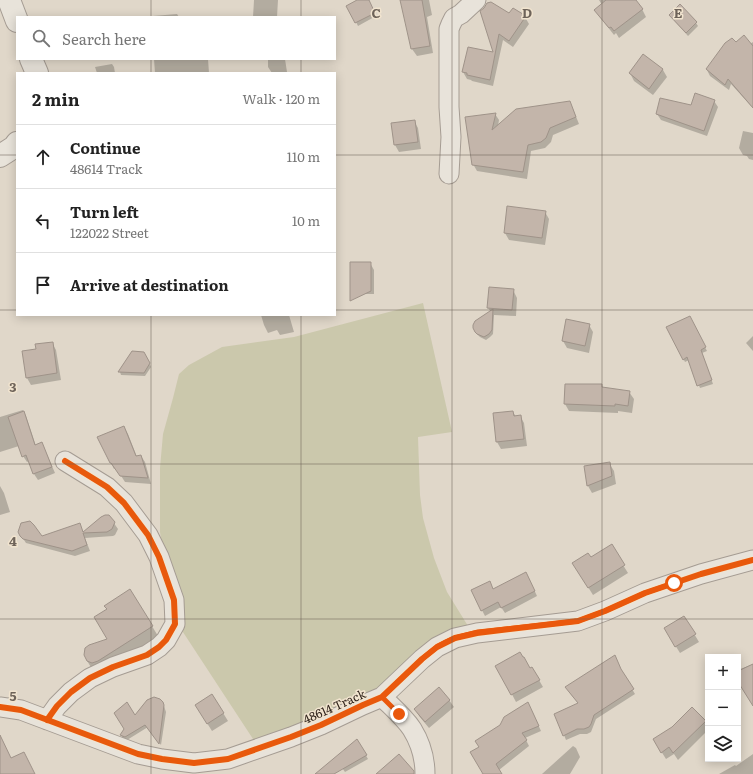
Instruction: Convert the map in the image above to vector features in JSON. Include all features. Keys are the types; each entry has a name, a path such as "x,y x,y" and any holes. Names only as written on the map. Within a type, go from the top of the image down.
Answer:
{"street":[{"path":"9,0 16,18"},
{"path":"449,174 451,137 449,107 449,29 454,18 476,0"},
{"path":"31,60 37,72"},
{"path":"0,156 16,144"},
{"path":"47,720 57,706 71,692 90,678 113,667 147,655 159,647 166,640 174,624 174,600 159,557 148,534 124,503 108,487 65,462"},
{"name":"48614 Track","path":"0,707 21,710 138,754 194,763 228,759 321,725 382,697 427,655 437,647 455,638 478,632 578,621 645,593 701,574 753,560"},
{"path":"382,697 412,729 421,749 425,774"}],"shaded area":[{"path":"423,303 452,432 418,437 420,495 423,518 434,558 447,592 468,626 377,690 262,741 253,739 179,626 163,551 160,532 160,468 163,434 179,374 189,365 222,347 294,337"}],"building":[{"path":"357,0 369,0 375,13 355,23 346,6"},
{"path":"400,0 422,0 430,46 411,49"},
{"path":"606,0 636,0 643,9 614,31 611,27 609,28 594,10"},
{"path":"491,2 509,13 513,8 526,16 509,41 499,34 490,80 467,75 467,73 462,72 468,47 493,52 480,11 487,3"},
{"path":"680,4 697,22 686,33 669,15"},
{"path":"744,35 753,46 753,108 728,79 725,85 706,69 725,43 732,38 736,42"},
{"path":"643,54 663,69 649,89 629,73"},
{"path":"695,93 715,100 704,131 656,114 660,98 691,105"},
{"path":"570,101 576,117 550,128 546,138 541,142 528,145 523,172 472,165 465,117 496,113 492,130 516,109"},
{"path":"415,120 418,142 394,145 391,123"},
{"path":"507,206 546,211 542,238 504,233"},
{"path":"350,262 371,262 371,291 350,301"},
{"path":"489,287 514,289 512,310 487,308"},
{"path":"493,309 492,330 484,337 477,334 473,328 475,321"},
{"path":"690,316 706,347 701,350 712,380 697,386 687,357 683,360 666,327"},
{"path":"566,319 590,324 585,346 562,341"},
{"path":"53,342 57,373 26,378 22,351 36,349 35,344"},
{"path":"132,351 144,352 150,363 144,373 118,372"},
{"path":"565,384 602,384 602,387 630,391 628,406 615,404 615,406 564,404"},
{"path":"24,411 35,445 42,442 52,467 33,474 26,455 22,457 8,417"},
{"path":"513,411 514,416 521,415 524,439 496,442 493,413"},
{"path":"124,426 136,456 141,455 148,478 120,476 110,463 97,437"},
{"path":"610,462 612,476 587,486 584,466"},
{"path":"105,515 109,515 115,522 112,529 107,532 83,533 87,545 72,551 23,539 18,532 21,523 30,521 42,536 80,523 83,532"},
{"path":"612,544 625,565 588,588 572,563 588,553 591,557"},
{"path":"526,572 535,591 501,608 498,602 481,611 471,590 490,581 493,589"},
{"path":"130,589 153,626 98,661 92,663 87,661 84,655 85,648 89,645 107,639 94,617 107,609 104,606"},
{"path":"684,616 696,634 675,647 664,628"},
{"path":"520,652 540,680 511,695 495,666"},
{"path":"615,655 621,669 634,689 594,715 589,727 577,729 563,736 554,714 578,703 565,687"},
{"path":"753,664 753,706 741,687 741,670"},
{"path":"439,687 450,700 425,722 414,709"},
{"path":"212,694 224,713 207,724 195,705"},
{"path":"154,697 160,699 164,705 159,744 145,725 125,737 120,735 124,729 114,713 127,702 135,715 147,700"},
{"path":"528,702 539,726 522,733 527,740 496,764 502,774 483,774 470,752 479,747 475,741 500,725 504,717"},
{"path":"692,707 705,720 705,722 673,753 669,747 661,753 653,739 672,727"},
{"path":"0,735 11,758 24,752 35,774 0,774"},
{"path":"357,739 367,755 334,774 315,774"},
{"path":"399,754 414,771 414,774 376,774"}],"cycle path":[{"path":"47,720 57,706 71,692 90,678 113,667 147,655 159,647 166,640 175,624 174,600 159,557 148,535 124,503 107,487 65,461"},
{"path":"0,707 21,710 138,754 194,763 228,759 321,725 382,697 422,659 437,647 455,638 477,633 578,621 645,593 701,574 753,560"}],"route":[{"path":"399,714 382,697 422,659 446,642 478,632 578,621 645,593 674,583"}]}
